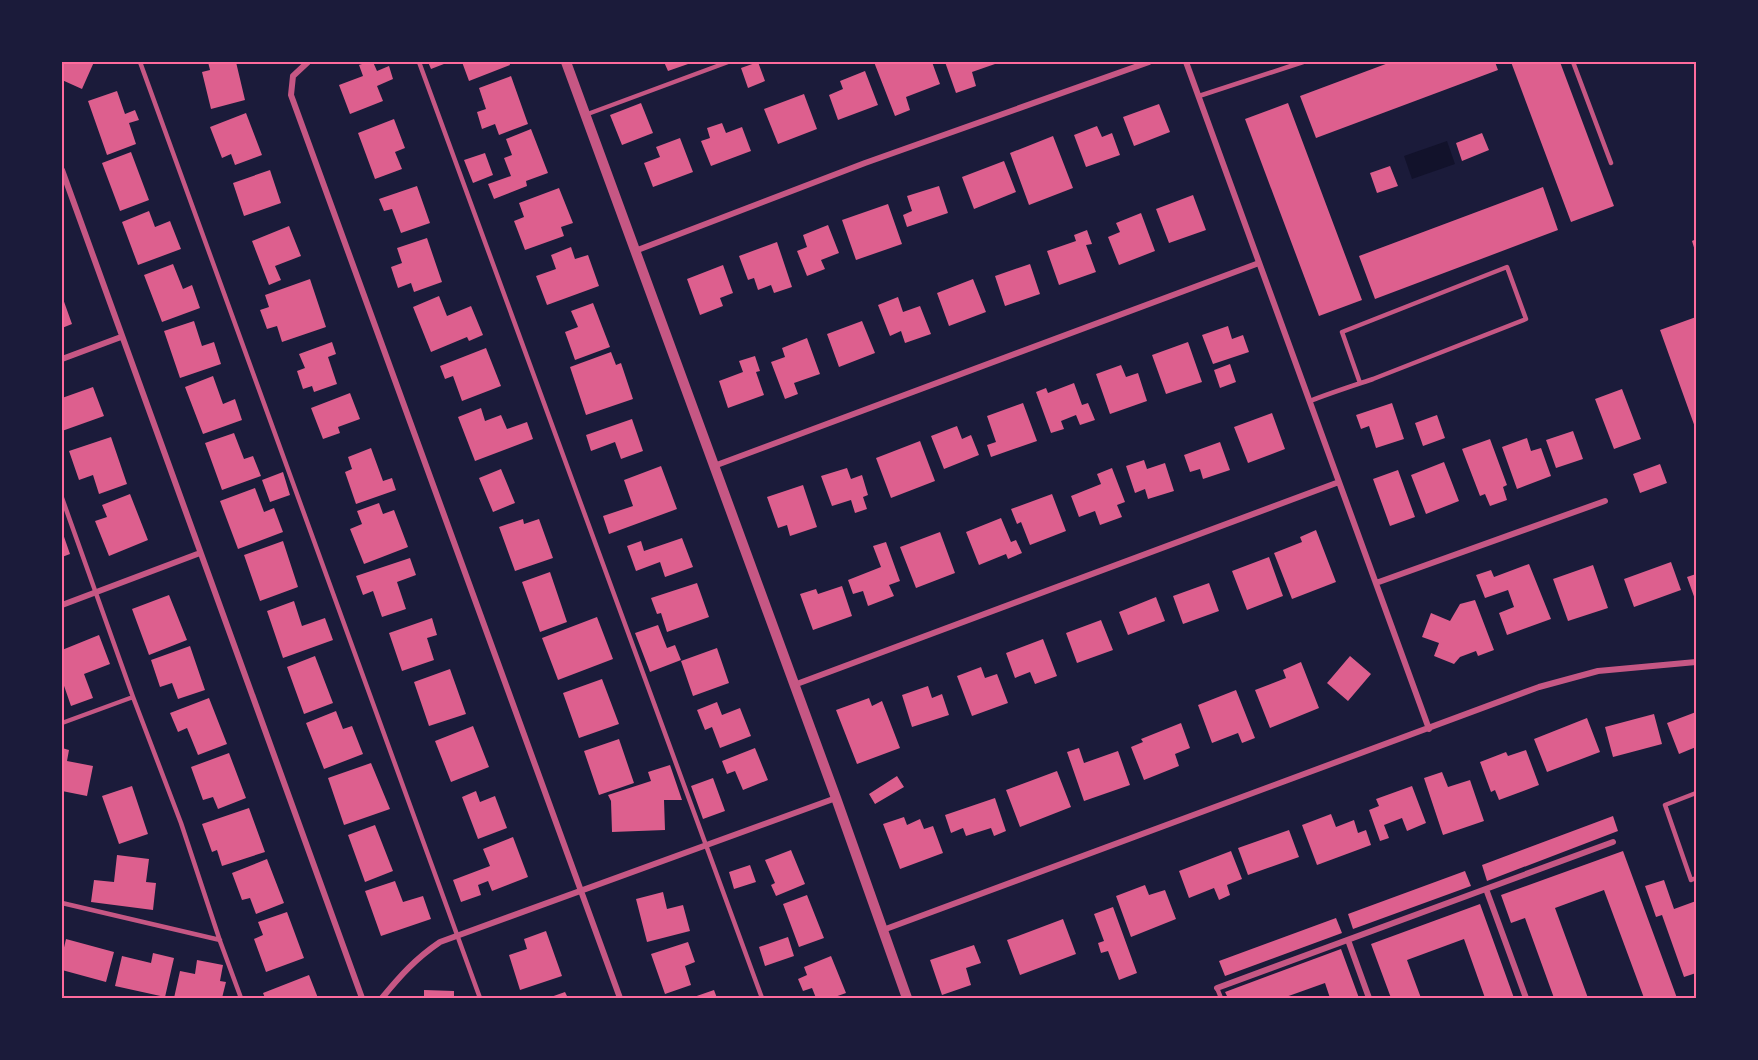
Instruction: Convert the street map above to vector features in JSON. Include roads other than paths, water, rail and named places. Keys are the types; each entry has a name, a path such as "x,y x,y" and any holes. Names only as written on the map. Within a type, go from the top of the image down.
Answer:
{"street":[{"path":"308,62 293,76 291,95 620,999"},
{"path":"566,62 836,798 907,999"},
{"path":"635,251 865,163 1149,62"},
{"path":"1186,62 1429,729"},
{"path":"62,170 362,999"},
{"path":"714,466 1259,263"},
{"path":"62,359 121,338"},
{"path":"794,685 1339,482"},
{"path":"1376,584 1605,501"},
{"path":"62,605 200,554"},
{"path":"883,930 1577,675 1696,662"},
{"path":"382,999 420,956 440,942 836,798"},
{"path":"1217,988 1613,842"},
{"path":"1486,889 1526,999"},
{"path":"1348,940 1369,999"}],"lane":[{"path":"141,62 480,999"},
{"path":"419,62 762,999"},
{"path":"585,115 728,62"},
{"path":"1199,96 1303,62"},
{"path":"1573,62 1611,163"},
{"path":"1310,401 1360,383 1526,319 1507,267 1342,332 1360,383"},
{"path":"62,498 181,823 241,999"},
{"path":"62,723 133,697"},
{"path":"1696,793 1665,806 1691,880 1696,878"},
{"path":"62,903 220,940"},
{"path":"1217,988 1221,999"}]}
